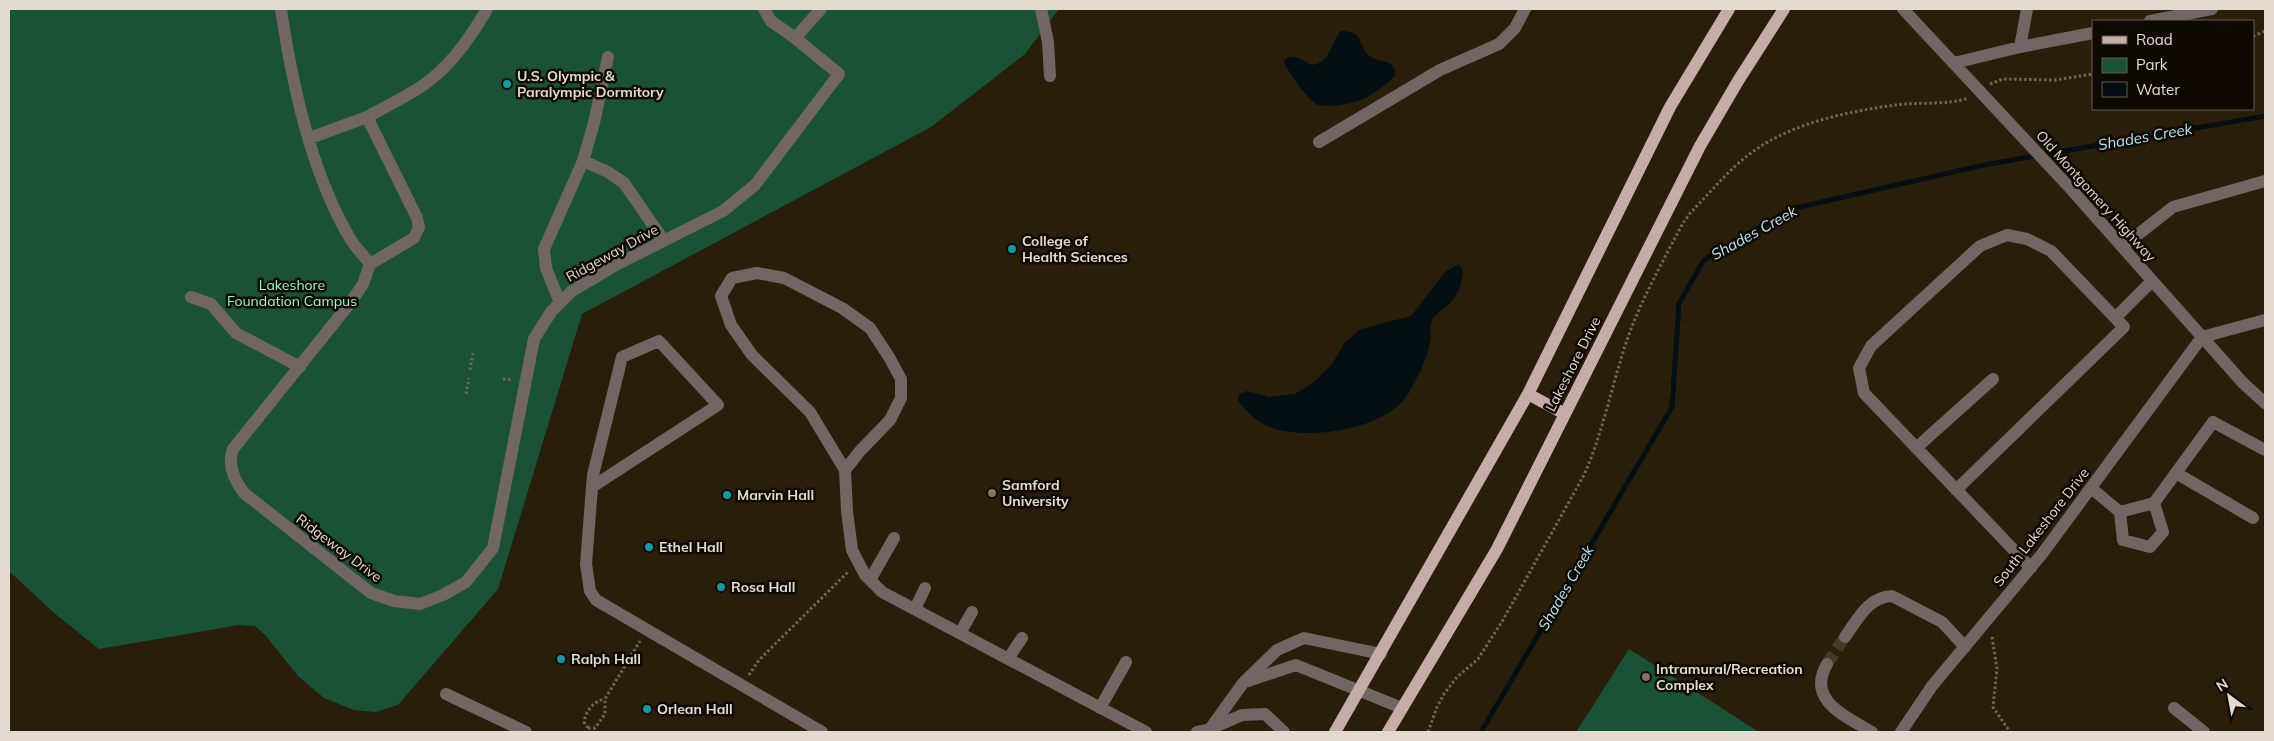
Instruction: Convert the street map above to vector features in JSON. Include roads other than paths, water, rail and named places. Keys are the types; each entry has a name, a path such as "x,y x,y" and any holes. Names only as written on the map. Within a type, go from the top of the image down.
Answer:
{"main road":[{"name":"Lakeshore Drive","path":"1335,732 1528,394 1670,107 1729,9"},
{"name":"Lakeshore Drive","path":"1388,732 1497,549 1700,146 1738,81 1784,9"},
{"path":"1528,394 1565,414"}],"street":[{"path":"281,9 286,43 310,138 333,205 351,241 370,264 414,238 419,227 411,202 367,117"},
{"path":"310,138 367,117 423,86 453,57 470,36 487,9"},
{"path":"764,9 771,21 795,38 820,9"},
{"path":"1041,9 1048,42 1050,76"},
{"path":"1318,142 1440,70 1499,44 1514,28 1525,9"},
{"name":"Old Montgomery Highway","path":"1903,9 2070,188 2243,383 2265,403"},
{"path":"2020,47 2028,9"},
{"path":"2155,20 2212,9"},
{"path":"1954,64 2020,47 2092,33"},
{"name":"Ridgeway Drive","path":"370,264 359,290 300,367 233,449 230,464 237,484 244,493 371,593 394,601 420,604 443,595 466,582 493,548 534,339 551,312 572,291 614,266 723,211 755,186 839,74 795,38"},
{"path":"560,303 546,268 544,249 583,161 594,123 608,57"},
{"path":"583,161 608,172 624,183 664,241"},
{"path":"2122,247 2173,207 2265,181"},
{"path":"1956,490 2124,327 2051,251 2027,239 2007,234 1980,246 1871,346 1859,368 1864,393 1956,490 2031,568"},
{"path":"845,470 860,451 890,420 901,398 901,380 889,357 870,328 842,308 784,278 757,273 732,278 721,296 731,325 752,355 775,380 810,412 845,470 852,550 864,575 882,592 1146,732"},
{"path":"2115,318 2152,281"},
{"path":"191,297 210,304 236,333 300,367"},
{"path":"2202,337 2265,320"},
{"name":"South Lakeshore Drive","path":"1901,732 1932,686 2031,568 2202,337"},
{"path":"592,487 718,405 659,341 622,357 593,475 592,487 586,564 590,591 596,600 822,732"},
{"path":"1916,448 1994,379"},
{"path":"2120,512 2154,503 2213,422 2265,450"},
{"path":"2176,473 2252,518"},
{"path":"2091,488 2120,512 2122,540 2150,547 2163,532 2154,503"},
{"path":"870,580 894,538"},
{"path":"915,609 925,588"},
{"path":"1845,636 1868,606 1878,599 1892,596 1938,619 1965,647"},
{"path":"960,633 972,612"},
{"path":"1008,659 1022,638"},
{"path":"1210,729 1243,683 1277,650 1304,638 1381,654"},
{"path":"1100,708 1126,662"},
{"path":"1827,664 1821,673 1820,686 1827,702 1843,715 1872,732"},
{"path":"1243,683 1296,665 1402,708"},
{"path":"446,694 526,732"},
{"path":"2174,708 2204,732"},
{"path":"1197,732 1210,729 1242,715 1265,714 1284,732"}],"water":[{"path":"1341,31 1349,31 1358,36 1364,49 1371,57 1388,62 1393,66 1395,76 1380,89 1363,99 1340,105 1326,106 1316,104 1303,91 1284,64 1285,59 1295,57 1312,65 1319,63 1327,56"},
{"path":"1459,264 1463,271 1458,292 1454,299 1432,320 1430,343 1423,365 1409,392 1394,409 1362,425 1342,430 1302,433 1285,431 1265,425 1252,416 1238,401 1239,394 1247,391 1269,397 1295,394 1314,382 1332,364 1345,342 1361,329 1411,316 1446,271"}],"waterway":[{"name":"Shades Creek","path":"1481,732 1672,407 1679,303 1704,260 1791,209 1984,165 2265,116"}],"tunnel":[{"path":"1827,664 1845,637"}],"place":[{"name":"U.S. Olympic & Paralympic Dormitory","path":"507,84"},
{"name":"College of Health Sciences","path":"1012,249"},
{"name":"Samford University","path":"992,493"},
{"name":"Marvin Hall","path":"727,495"},
{"name":"Ethel Hall","path":"649,547"},
{"name":"Rosa Hall","path":"721,587"},
{"name":"Ralph Hall","path":"561,659"},
{"name":"Intramural/Recreation Complex","path":"1646,677"},
{"name":"Orlean Hall","path":"647,709"}],"park label":[{"name":"Lakeshore Foundation Campus","path":"292,294"}]}
